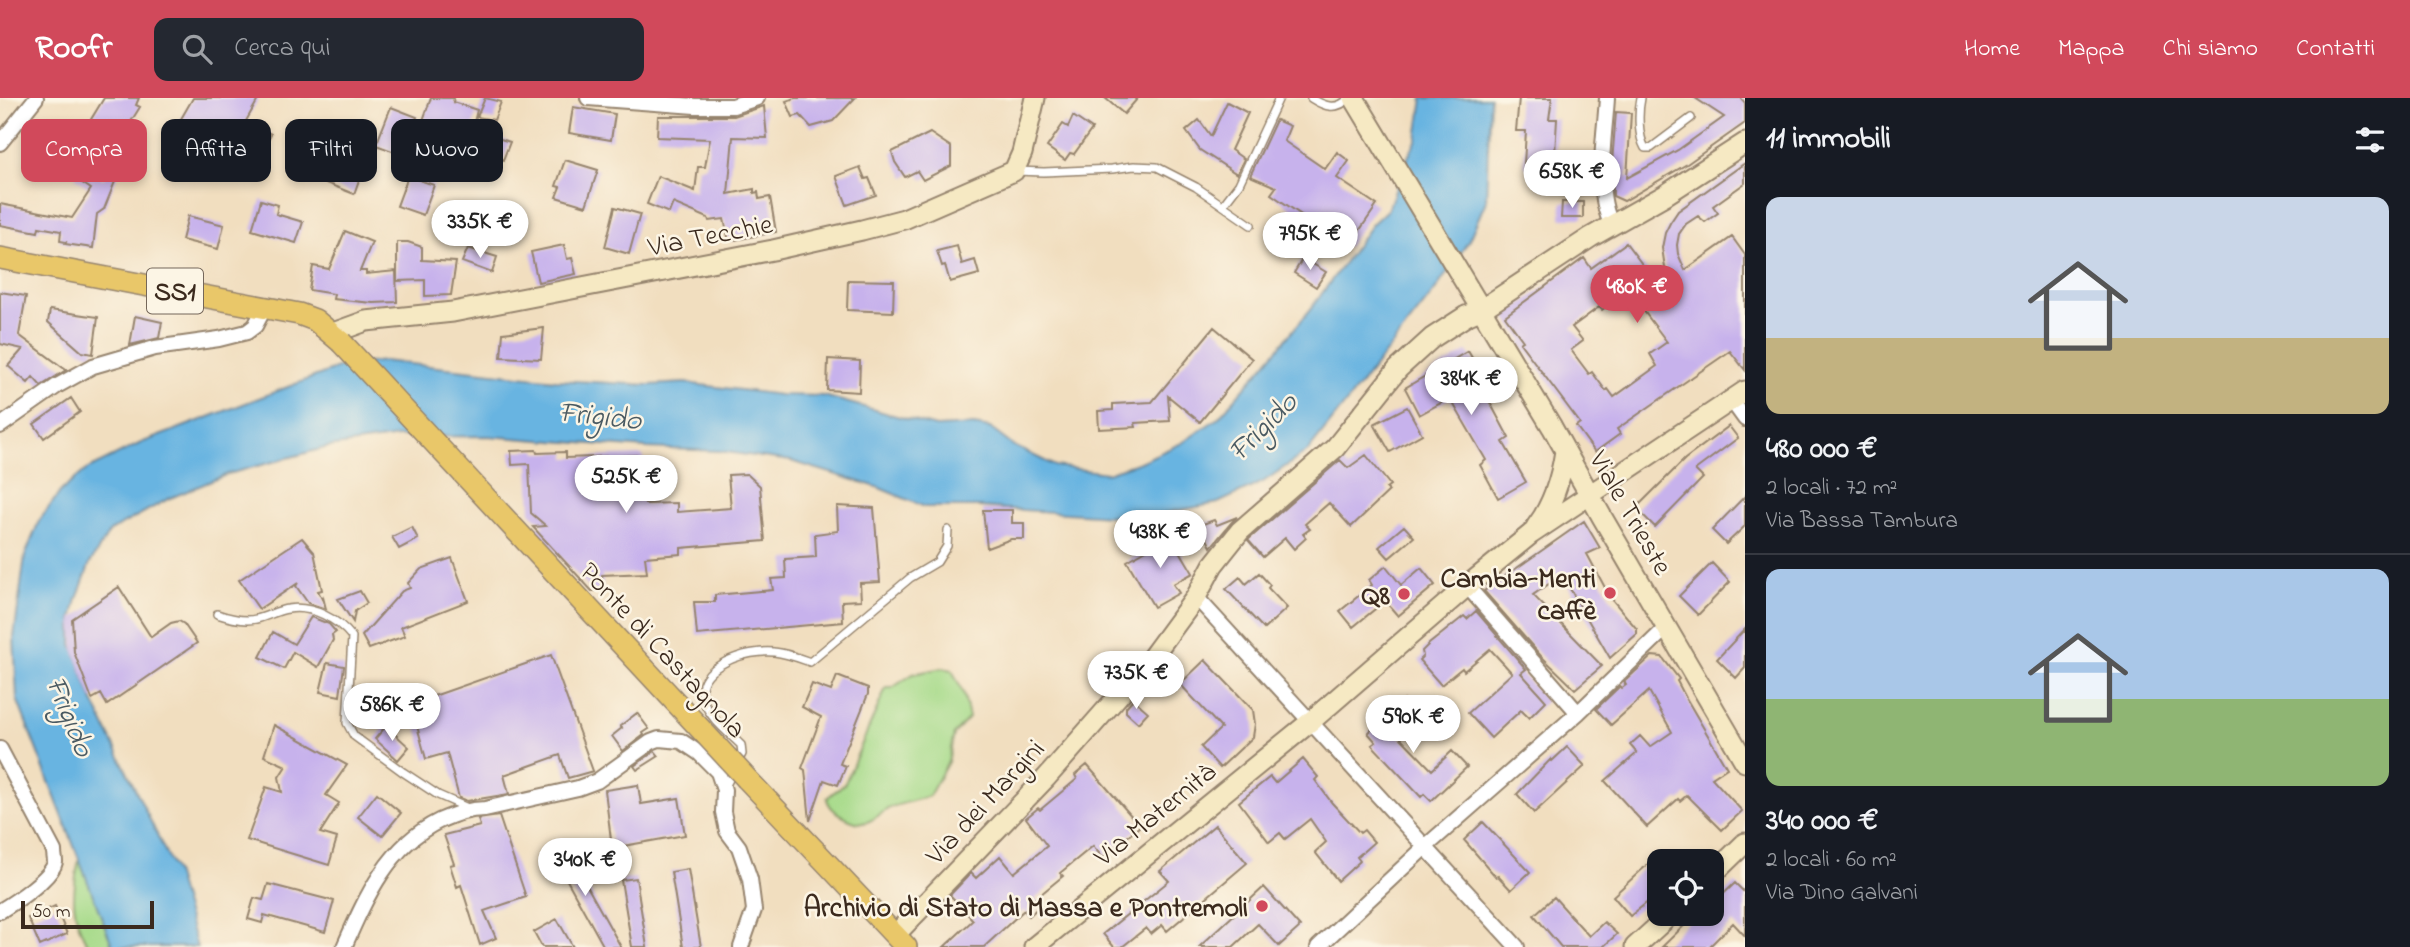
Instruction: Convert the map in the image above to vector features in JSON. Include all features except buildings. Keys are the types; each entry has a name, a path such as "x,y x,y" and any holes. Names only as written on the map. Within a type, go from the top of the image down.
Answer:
{"main road":[{"name":"SS1","path":"0,258 265,307 307,317 337,337"},
{"name":"Ponte di Castagnola","path":"337,337 896,943"}],"street":[{"path":"0,142 36,98"},
{"path":"588,98 695,106 733,106 757,98"},
{"path":"1014,171 1022,152 1035,98"},
{"name":"Viale Trieste","path":"1351,98 1471,289 1745,762"},
{"path":"1607,98 1602,181 1606,214 1612,225"},
{"name":"Via dei Margini","path":"896,943 1150,661 1196,597 1213,565 1240,531 1335,449 1398,369 1432,338 1745,143"},
{"name":"Via Tecchie","path":"337,337 366,321 480,307 774,250 862,230 904,219 1014,171"},
{"path":"0,426 57,386 93,366 155,348 247,332 255,326 265,307"},
{"path":"1531,534 1738,396 1745,419"},
{"path":"1531,534 1544,517 1555,492 1561,477 1565,451"},
{"name":"Via Maternità","path":"1034,947 1310,722 1531,534"},
{"path":"1467,586 1578,713"},
{"path":"1196,597 1517,947"},
{"path":"1318,947 1424,848 1578,713 1666,628"},
{"path":"344,947 368,896 391,858 410,839 428,827 471,809 485,809 597,781 659,739 681,741 699,753 718,772 724,790 723,812 727,831 739,847 754,895 754,910 741,947"},
{"path":"0,749 54,851 55,863 25,894 0,911"},
{"path":"1724,863 1745,843"},
{"path":"1635,947 1658,926"}],"lane":[{"path":"1223,205 1239,184 1279,98"},
{"path":"1311,98 1323,105 1334,107 1351,98"},
{"path":"1641,98 1642,142 1645,148 1651,148 1691,118"},
{"path":"1014,171 1157,167 1196,187 1251,225"},
{"path":"724,790 742,754 741,745 717,721 704,703 701,691 706,679 725,662 750,652 774,652 810,663 816,660 910,578 937,562 947,546 948,530"},
{"path":"217,614 254,620 289,608 313,611 333,619 352,637 346,723 354,736 438,795 471,809"}],"green space":[{"path":"942,668 952,670 964,695 969,718 954,734 948,762 929,796 891,807 862,823 849,820 837,812 827,798 845,783 886,688 892,688 913,674"},
{"path":"79,859 113,947 89,947 78,925 74,894"}],"water":[{"name":"Frigido","path":"1423,98 1490,98 1486,201 1468,242 1434,292 1308,451 1263,482 1218,503 1139,518 980,507 925,507 877,487 791,461 719,451 487,436 398,437 328,447 228,474 168,499 110,531 90,563 77,599 72,619 72,644 92,699 175,872 197,947 113,947 17,699 14,637 25,556 39,521 61,491 86,470 141,443 340,367 383,361 556,380 649,385 685,383 780,395 824,396 936,427 974,425 990,428 1012,445 1055,466 1107,473 1182,443 1218,418 1261,369 1310,310 1372,224 1388,209 1417,139"}],"place":[{"name":"Cambia-Menti caffè","path":"1610,593"},
{"name":"Q8","path":"1404,594"},
{"name":"Archivio di Stato di Massa e Pontremoli","path":"1262,906"}]}
